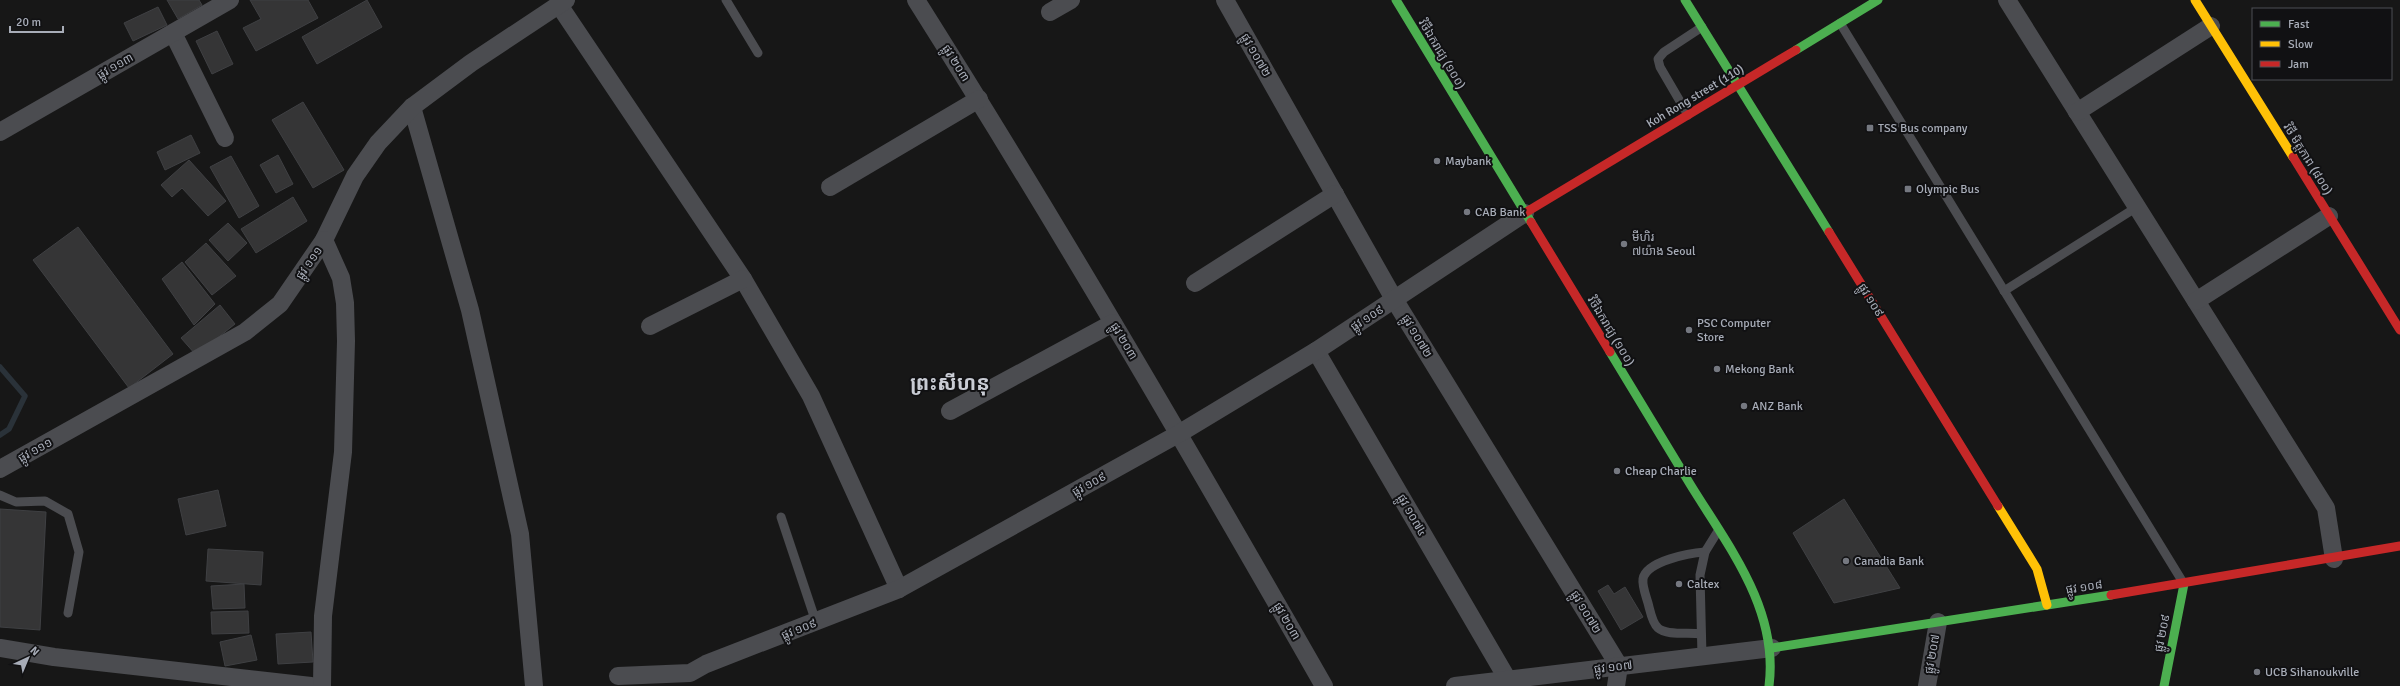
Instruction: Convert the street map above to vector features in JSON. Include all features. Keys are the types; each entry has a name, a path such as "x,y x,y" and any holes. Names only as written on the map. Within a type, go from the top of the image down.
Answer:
{"main road":[{"name":"វិថីឯករាជ្យ (១០០)","path":"1396,0 1749,581 1765,619 1772,648 1768,686"},
{"name":"ផ្លូវ ១០៩","path":"1685,0 2037,569 2047,605"},
{"name":"Koh Rong street (110)","path":"1525,213 1878,0"},
{"name":"វិថី មិត្តភាព (៨០០)","path":"2195,0 2400,330"},
{"name":"ផ្លូវ ១០៨","path":"1772,648 2184,584 2334,559 2400,546"},
{"name":"ផ្លូវ ២០៩","path":"2164,686 2184,584"}],"street":[{"name":"ផ្លូវ ១១៣","path":"0,132 230,0"},
{"name":"ផ្លូវ ២០៣","path":"916,0 979,99 1180,433 1324,686"},
{"path":"1050,12 1071,0"},
{"name":"ផ្លូវ ១០៧២","path":"1225,0 1394,299 1619,666"},
{"path":"2007,0 2326,508 2334,559"},
{"path":"563,2 743,279 812,396 899,589"},
{"name":"ផ្លូវ ១១១","path":"0,469 245,332 280,304 324,240 355,176 378,143 412,107 471,63 563,2"},
{"path":"2077,112 2211,26"},
{"path":"173,33 225,138"},
{"path":"830,187 979,99"},
{"path":"412,107 470,310 520,534 534,686"},
{"path":"1195,283 1335,194"},
{"name":"ផ្លូវ ១០៩","path":"618,676 690,679 706,664 899,589 1180,433 1316,351 1525,213"},
{"path":"2196,301 2329,216"},
{"path":"322,686 323,616 343,452 346,341 345,303 341,278 324,240"},
{"path":"650,326 743,279"},
{"path":"950,411 1113,323"},
{"name":"ផ្លូវ ១០៧៤","path":"1316,351 1508,680"},
{"name":"ផ្លូវ ២០៧","path":"1927,686 1938,622"},
{"path":"0,648 54,657 311,686"},
{"name":"ផ្លូវ ១០៧","path":"1455,686 1772,648"},
{"path":"1616,686 1619,666"}],"lane":[{"path":"726,0 758,53"},
{"path":"1840,23 2184,584"},
{"path":"1688,115 1660,67 1658,59 1664,52 1702,27"},
{"path":"2004,290 2137,206"},
{"path":"0,495 16,502 45,501 68,514 79,552 68,614"},
{"path":"781,517 816,622"},
{"path":"1702,656 1700,575 1705,552 1718,531"},
{"path":"1701,634 1667,631 1658,628 1653,620 1642,581 1644,574 1650,569 1672,558 1685,554 1705,552"}],"building":[{"path":"167,0 199,0 202,5 178,19"},
{"path":"250,0 308,0 318,18 256,51 243,28 261,19"},
{"path":"367,0 382,27 317,64 302,37"},
{"path":"158,7 167,25 133,41 124,23"},
{"path":"217,31 233,64 212,74 196,41"},
{"path":"303,102 344,170 313,188 272,120"},
{"path":"191,135 200,153 165,170 157,152"},
{"path":"278,155 293,184 276,193 260,165"},
{"path":"231,156 259,206 239,218 210,167"},
{"path":"189,160 226,201 208,216 182,188 172,197 161,185"},
{"path":"293,197 307,221 256,253 241,229"},
{"path":"228,223 247,243 228,261 209,240"},
{"path":"78,227 173,354 129,388 33,260"},
{"path":"206,243 236,276 212,295 185,262"},
{"path":"182,262 215,304 194,325 162,279"},
{"path":"220,305 235,324 196,355 181,338"},
{"path":"218,490 226,526 186,535 178,499"},
{"name":"Canadia Bank","path":"1844,499 1900,588 1834,603 1793,533"},
{"path":"0,509 46,512 40,630 0,627"},
{"path":"208,549 263,552 261,585 206,581"},
{"path":"244,584 245,608 213,609 211,586"},
{"path":"1608,585 1614,594 1625,587 1643,617 1621,630 1598,591"},
{"path":"248,611 249,633 212,634 211,612"},
{"path":"311,632 313,662 278,664 276,634"},
{"path":"251,635 257,660 225,666 220,642"}],"waterway":[{"path":"0,367 25,396 9,429 0,435"}],"traffic: fast":[{"path":"1396,0 1531,222"},
{"path":"1685,0 1829,232"},
{"path":"1796,50 1878,0"},
{"path":"1610,352 1748,579 1766,631 1770,658 1769,686"},
{"path":"2164,686 2184,584"},
{"path":"1772,648 2111,595"}],"traffic: slow":[{"path":"2195,0 2293,157"},
{"path":"1998,506 2037,569 2047,605"}],"traffic: jam":[{"path":"1525,213 1796,50"},
{"path":"2293,157 2400,330"},
{"path":"1531,222 1610,352"},
{"path":"1829,232 1998,506"},
{"path":"2111,595 2400,546"}],"place":[{"name":"TSS Bus company","path":"1870,128"},
{"name":"Maybank","path":"1437,161"},
{"name":"Olympic Bus","path":"1908,189"},
{"name":"CAB Bank","path":"1467,212"},
{"name":"មីហិរ ៧យ៉ាង Seoul","path":"1624,244"},
{"name":"PSC Computer Store","path":"1689,330"},
{"name":"Mekong Bank","path":"1717,369"},
{"name":"ANZ Bank","path":"1744,406"},
{"name":"Cheap Charlie","path":"1617,471"},
{"name":"Canadia Bank","path":"1846,561"},
{"name":"Caltex","path":"1679,584"},
{"name":"UCB Sihanoukville","path":"2257,672"}],"district":[{"name":"ព្រះសីហនុ","path":"950,383"}]}
